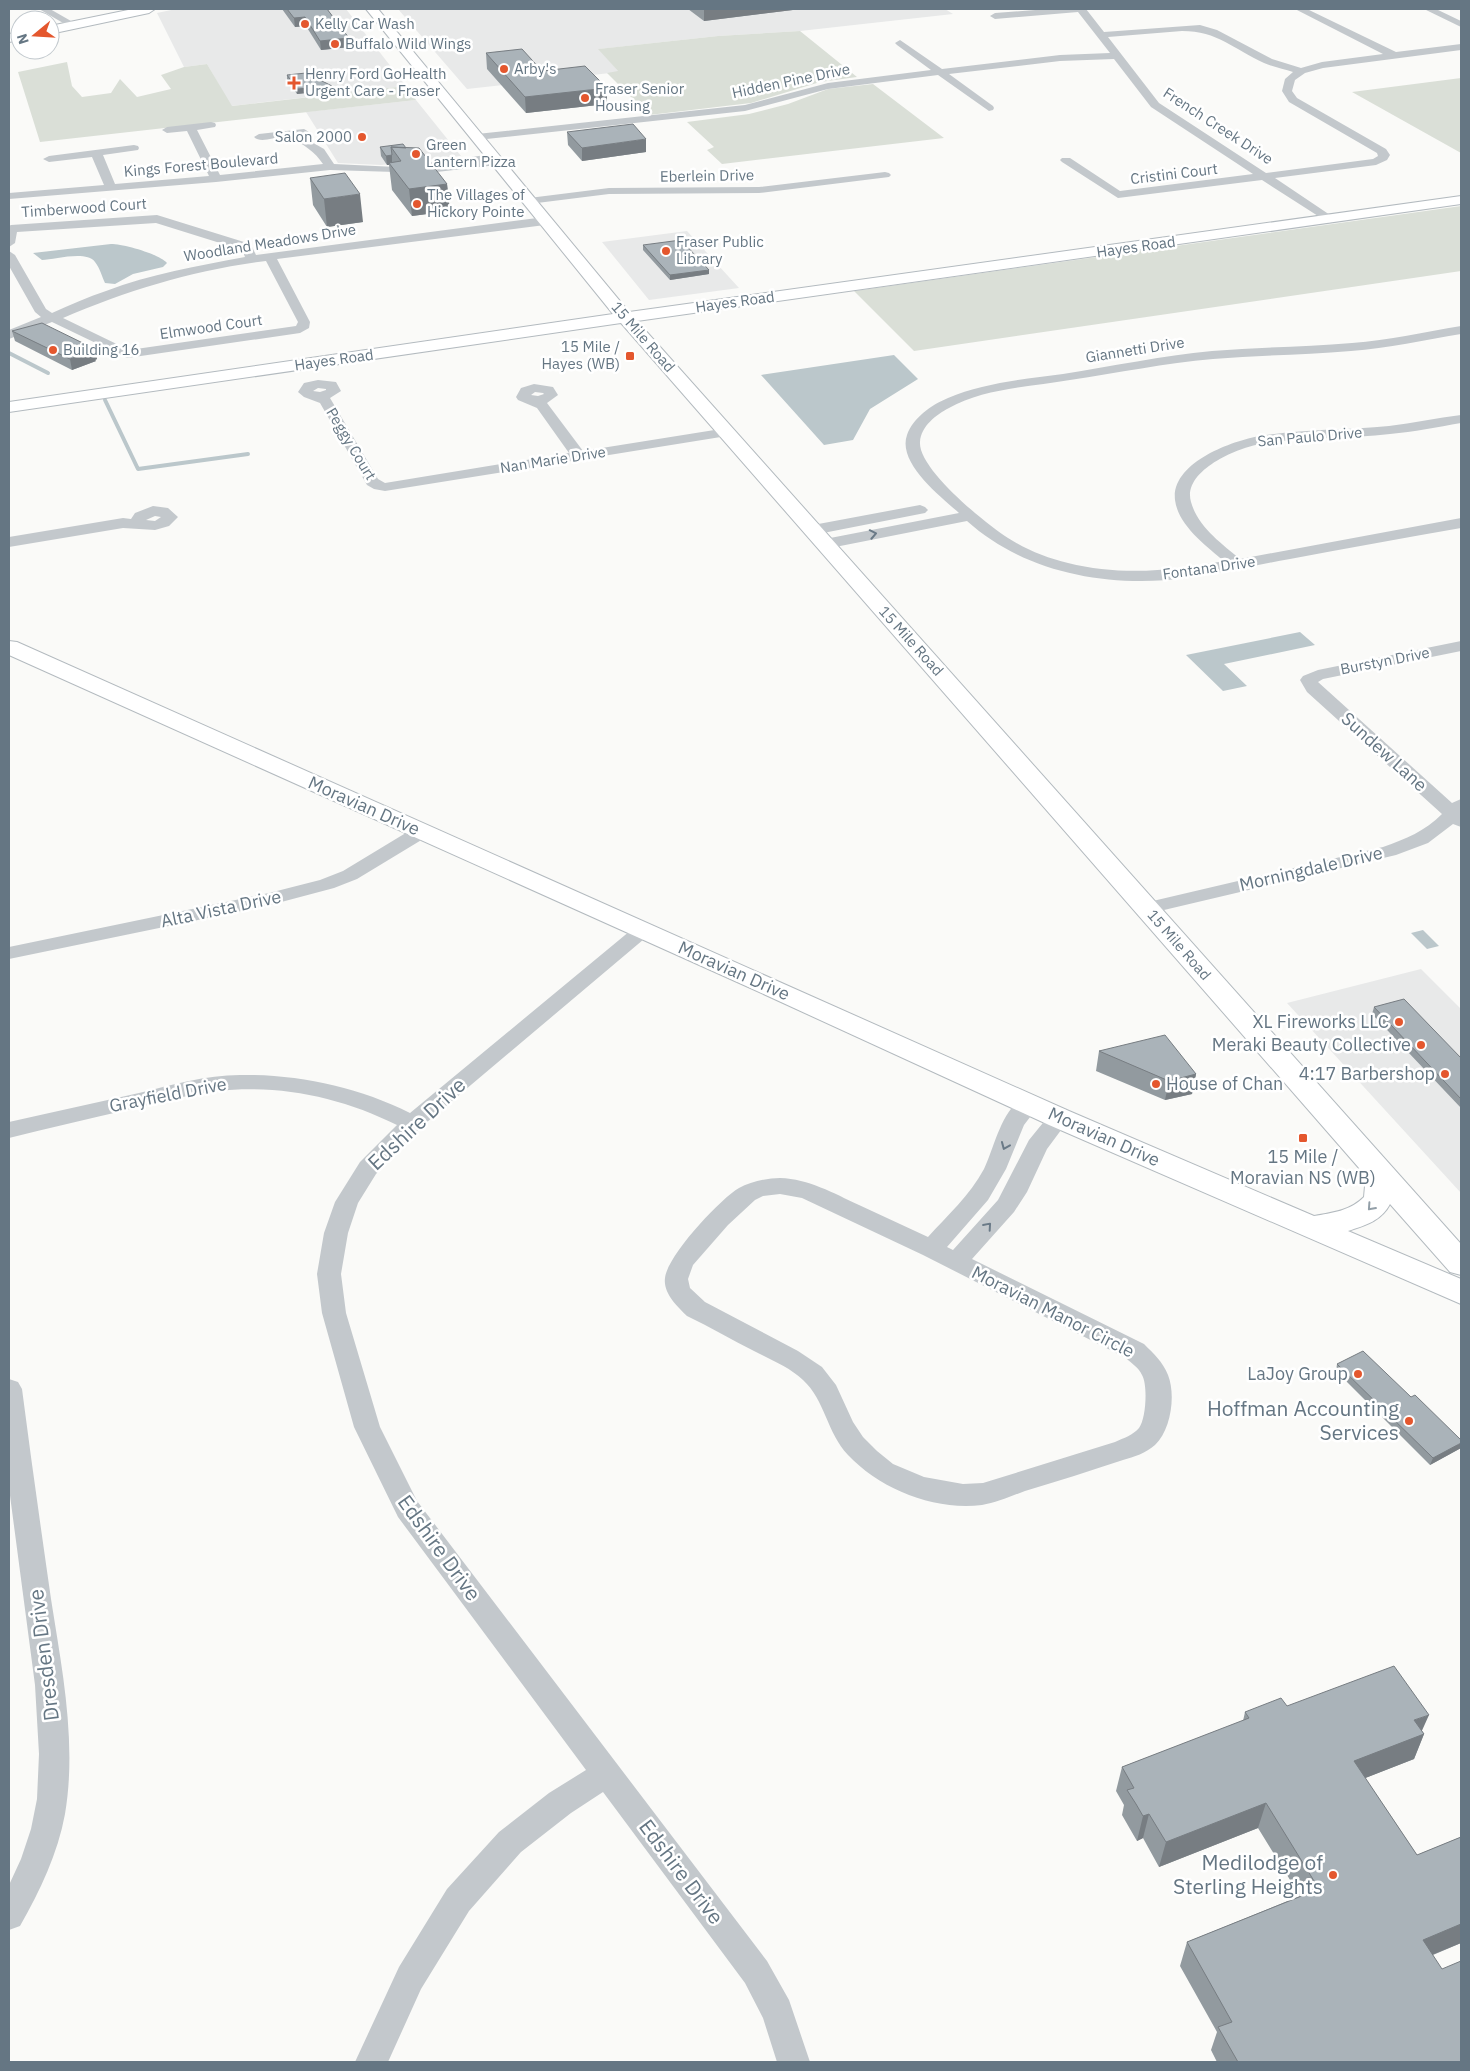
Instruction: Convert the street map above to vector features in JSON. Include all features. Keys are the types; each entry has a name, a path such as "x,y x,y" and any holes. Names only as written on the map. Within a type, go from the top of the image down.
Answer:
{"street":[{"path":"44,9 53,16 73,25"},
{"path":"60,28 149,9"},
{"name":"15 Mile Road","path":"372,9 626,317 1461,1264"},
{"path":"994,16 1080,9"},
{"name":"French Creek Drive","path":"1080,9 1155,105 1266,177 1338,217"},
{"path":"1300,9 1393,56"},
{"path":"1429,9 1461,24"},
{"path":"1102,35 1200,28 1214,32 1268,61 1301,71 1335,63 1461,47"},
{"path":"900,43 989,108"},
{"name":"Hidden Pine Drive","path":"479,139 745,108 823,86 1060,58 1117,56"},
{"name":"Cristini Court","path":"1066,160 1118,195 1366,164 1383,158 1382,151 1293,100 1287,91 1287,86 1290,78 1301,71"},
{"path":"167,130 211,125"},
{"path":"190,127 216,179"},
{"path":"259,137 307,132"},
{"path":"290,134 320,151 330,168"},
{"path":"49,159 134,148"},
{"path":"96,153 111,188"},
{"name":"Kings Forest Boulevard","path":"9,196 330,168 428,170 495,159"},
{"name":"Eberlein Drive","path":"529,201 609,191 759,190 885,175"},
{"name":"French Creek Drive","path":"1289,191 1314,197 1338,217"},
{"name":"Hayes Road","path":"9,407 626,317 1461,200"},
{"name":"Timberwood Court","path":"9,243 11,229 157,219 240,245 248,250 252,259"},
{"name":"Woodland Meadows Drive","path":"9,335 65,311 139,284 196,270 252,259 545,221"},
{"path":"9,255 41,312 51,318"},
{"name":"Elmwood Court","path":"51,318 127,354 296,331 303,327 304,322 270,257"},
{"name":"Giannetti Drive","path":"957,504 920,465 913,451 913,439 923,420 936,409 953,401 988,390 1188,358 1354,346 1461,330"},
{"name":"Peggy Court","path":"324,396 372,482 379,486"},
{"path":"541,401 580,456"},
{"name":"San Paulo Drive","path":"1238,565 1197,526 1184,506 1183,498 1186,482 1197,467 1214,455 1230,448 1260,440 1390,430 1461,419"},
{"name":"Nan Marie Drive","path":"379,486 392,486 727,432"},
{"path":"819,537 957,504"},
{"name":"Fontana Drive","path":"957,504 999,541 1024,553 1050,563 1089,572 1126,575 1164,576 1238,565 1458,526"},
{"path":"819,537 969,516"},
{"path":"9,542 141,520"},
{"name":"Burstyn Drive","path":"1309,680 1318,675 1461,646"},
{"name":"Moravian Drive","path":"9,647 1060,1118 1461,1292"},
{"name":"Sundew Lane","path":"1309,680 1313,688 1459,813"},
{"name":"Morningdale Drive","path":"1147,908 1389,851 1414,843 1434,832 1459,813"},
{"name":"Alta Vista Drive","path":"9,953 270,899 328,884 350,874 421,832"},
{"name":"Edshire Drive","path":"643,930 412,1123 368,1168 348,1202 336,1233 329,1274 334,1313 350,1374 367,1427 407,1508 756,1972 777,2012 793,2062"},
{"name":"Grayfield Drive","path":"9,1130 195,1087 239,1082 271,1082 342,1093 384,1108 412,1123"},
{"path":"931,1249 980,1194 996,1169 1014,1122 1029,1104"},
{"name":"Moravian Manor Circle","path":"956,1262 1006,1206 1015,1192 1037,1146 1060,1118"},
{"path":"1312,1227 1352,1219 1373,1207 1380,1197 1380,1186 1372,1162"},
{"name":"Moravian Manor Circle","path":"769,1187 795,1187 807,1190 956,1262 1124,1345 1143,1358 1156,1376 1158,1398 1152,1432 1138,1443 1123,1450 990,1492 969,1495 946,1493 921,1486 877,1468 858,1449 843,1428 825,1387 814,1374 794,1361 696,1309 687,1302 678,1286 678,1269 686,1253 743,1197 750,1192 769,1187"},
{"name":"Dresden Drive","path":"9,1389 48,1678 55,1748 52,1800 40,1848 19,1898 9,1915"},
{"path":"371,2062 410,1978 458,1900 510,1842 560,1803 607,1773"}],"shaded area":[{"path":"176,9 346,9 406,86 231,106 207,64 184,67 157,13"},
{"path":"398,9 945,9 953,14 800,31 718,36 599,49 619,72 467,89"},
{"path":"800,31 857,77 820,82 751,103 649,115 607,73 618,71 598,49 718,36"},
{"path":"67,62 72,86 82,97 111,93 120,79 137,97 171,89 161,75 184,67 207,64 232,106 406,86 416,100 40,142 18,72"},
{"path":"1461,78 1461,153 1352,92"},
{"path":"873,84 944,138 722,164 707,150 714,147 687,122 749,114 788,104 828,89"},
{"path":"416,100 461,156 381,165 338,163 306,112"},
{"path":"1461,206 1461,271 914,351 854,291"},
{"path":"687,231 739,288 649,300 602,242"},
{"path":"111,244 141,250 157,256 167,263 163,267 133,274 115,284 105,283 97,264 91,258 70,256 42,260 33,253"},
{"path":"894,355 918,379 870,409 853,440 824,445 761,375"},
{"path":"1300,632 1315,645 1224,664 1247,686 1223,691 1186,655"},
{"path":"1423,930 1439,946 1427,949 1411,933"},
{"path":"1421,969 1461,1009 1461,1193 1287,1003"}],"building":[{"path":"287,9 327,9 349,38 320,41 305,17 294,18"},
{"path":"522,49 542,71 585,66 607,88 525,97 486,53"},
{"path":"306,73 332,86 297,89 287,75"},
{"path":"633,124 646,139 582,148 567,132"},
{"path":"403,144 406,148 391,147 392,155 386,156 380,147"},
{"path":"391,147 419,148 447,184 409,189 389,163 401,161"},
{"path":"345,173 360,194 324,199 310,178"},
{"path":"681,240 709,270 670,275 643,245"},
{"path":"42,323 95,349 70,359 12,331"},
{"path":"1404,999 1461,1058 1461,1099 1374,1007"},
{"path":"1165,1035 1196,1074 1169,1081 1099,1051"},
{"path":"1363,1351 1411,1397 1415,1395 1461,1440 1461,1443 1433,1458 1337,1364"},
{"name":"Medilodge of Sterling Heights","path":"1394,1666 1429,1715 1414,1720 1424,1734 1354,1761 1417,1855 1461,1837 1461,1924 1423,1940 1442,1969 1461,1961 1461,2062 1238,2062 1218,2027 1232,2022 1187,1942 1319,1889 1266,1803 1166,1842 1149,1814 1143,1816 1127,1790 1134,1788 1122,1767 1249,1718 1245,1712 1281,1698 1287,1706"}],"waterway":[{"path":"9,353 48,373"},
{"path":"105,400 138,469 248,454"}],"place":[{"name":"Kelly Car Wash","path":"305,24"},
{"name":"Buffalo Wild Wings","path":"335,44"},
{"name":"Arby's","path":"504,69"},
{"name":"Henry Ford GoHealth Urgent Care - Fraser","path":"294,83"},
{"name":"Fraser Senior Housing","path":"585,98"},
{"name":"Salon 2000","path":"362,137"},
{"name":"Green Lantern Pizza","path":"416,154"},
{"name":"The Villages of Hickory Pointe","path":"417,204"},
{"name":"Fraser Public Library","path":"666,251"},
{"name":"Building 16","path":"53,350"},
{"name":"15 Mile / Hayes (WB)","path":"630,356"},
{"name":"XL Fireworks LLC","path":"1399,1022"},
{"name":"Meraki Beauty Collective","path":"1421,1045"},
{"name":"4:17 Barbershop","path":"1445,1074"},
{"name":"House of Chan","path":"1156,1084"},
{"name":"15 Mile / Moravian NS (WB)","path":"1303,1138"},
{"name":"LaJoy Group","path":"1358,1374"},
{"name":"Hoffman Accounting Services","path":"1409,1421"},
{"name":"Medilodge of Sterling Heights","path":"1333,1875"}]}
